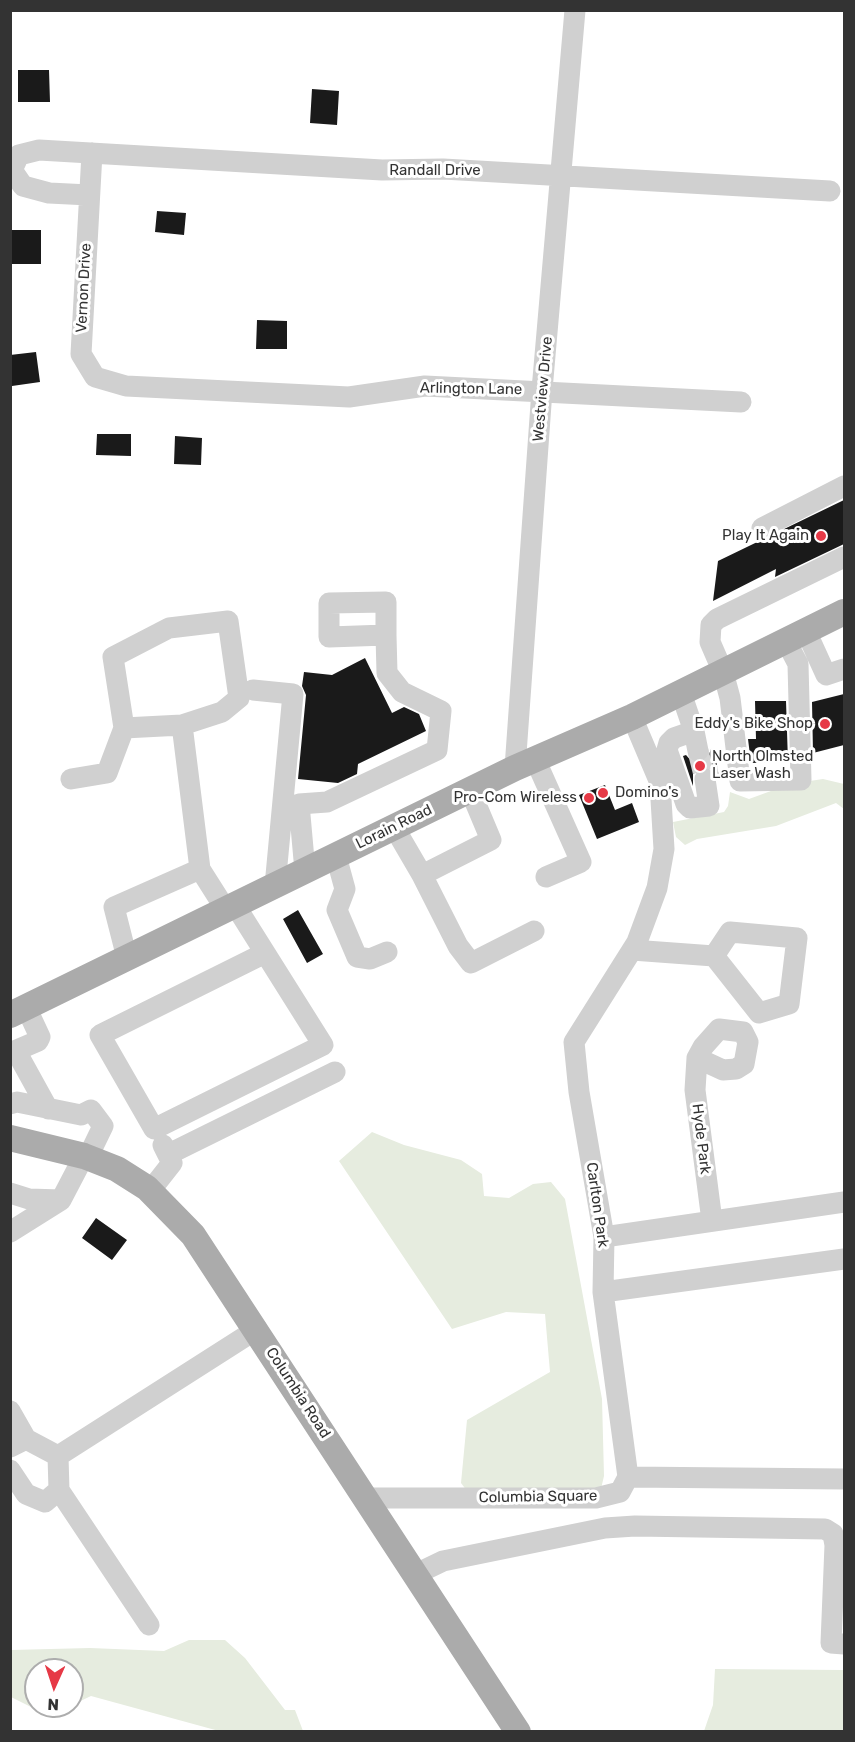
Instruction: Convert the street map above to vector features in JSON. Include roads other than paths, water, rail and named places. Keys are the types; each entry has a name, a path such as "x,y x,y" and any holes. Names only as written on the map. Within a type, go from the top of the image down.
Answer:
{"main road":[{"name":"Lorain Road","path":"18,1011 470,790 632,717 844,612"},
{"name":"Columbia Road","path":"10,1138 86,1156 117,1169 150,1191 193,1235 257,1329 518,1731"}],"street":[{"name":"Westview Drive","path":"525,764 542,390 575,10"},
{"name":"Randall Drive","path":"89,195 49,193 23,186 12,170 19,155 39,150 382,170 443,169 831,191"},
{"name":"Vernon Drive","path":"92,153 81,354 95,377"},
{"name":"Arlington Lane","path":"95,377 126,386 349,397 425,386 542,390 741,402"},
{"path":"762,528 844,486"},
{"path":"796,636 801,780 740,781 730,698 723,672 710,642 711,625 717,619 844,557"},
{"path":"71,779 107,773 124,728 113,657 169,628 228,621 239,698 222,712 182,725 124,728"},
{"path":"305,871 299,804 327,802 437,750 441,711 402,692 387,673 386,635"},
{"path":"796,636 826,675 844,669"},
{"path":"253,690 293,694 275,886"},
{"path":"681,693 696,741 674,738 667,750 686,804 690,808 710,806 705,779"},
{"name":"Carlton Park","path":"628,1477 603,1292 604,1237 579,1092 574,1042 632,950 657,888 663,849 660,783 632,717"},
{"path":"154,1129 324,1045 265,953 200,869 182,725"},
{"path":"525,764 581,862 546,877"},
{"path":"422,875 491,840 470,790"},
{"path":"394,827 422,875 458,946 471,963 534,931"},
{"path":"336,856 345,889 337,910 357,957 370,959 387,952"},
{"path":"126,958 114,907 200,869"},
{"path":"632,950 714,956 759,1013 789,1004 796,938 730,932 714,956"},
{"path":"150,1191 172,1163 100,1035 265,953"},
{"path":"18,1011 40,1037 38,1041 13,1052 48,1109"},
{"name":"Hyde Park","path":"697,1058 695,1090 712,1221"},
{"path":"168,1154 335,1072"},
{"path":"10,1104 17,1102 81,1115 91,1110 103,1126 61,1200 10,1232"},
{"path":"10,1193 28,1199 61,1200"},
{"path":"604,1237 844,1202"},
{"path":"603,1292 844,1259"},
{"path":"58,1456 257,1329"},
{"path":"10,1411 18,1443 58,1456"},
{"path":"58,1456 59,1490 149,1625"},
{"path":"10,1470 26,1494 45,1502 59,1490"},
{"path":"628,1477 844,1479"},
{"name":"Columbia Square","path":"366,1498 596,1498 620,1492 628,1477"},
{"path":"416,1574 442,1561 605,1528 816,1528 839,1534 835,1545 831,1643 844,1644"}],"tunnel":[{"path":"698,751 705,779"}],"place":[{"name":"Play It Again","path":"821,536"},
{"name":"Eddy's Bike Shop","path":"825,724"},
{"name":"North Olmsted Laser Wash","path":"700,766"},
{"name":"Domino's","path":"603,793"},
{"name":"Pro-Com Wireless","path":"589,798"}]}
